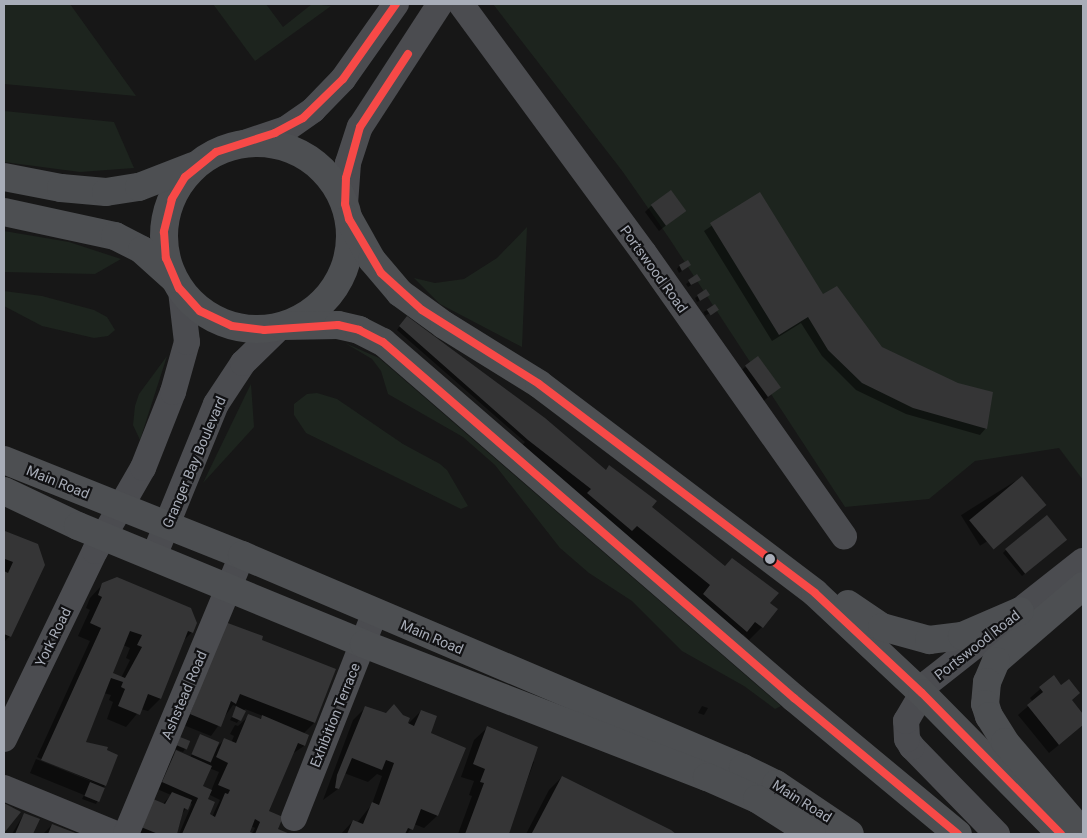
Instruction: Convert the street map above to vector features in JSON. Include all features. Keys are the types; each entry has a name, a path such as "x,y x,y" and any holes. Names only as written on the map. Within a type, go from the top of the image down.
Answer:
{"main road":[{"path":"4,177 61,188 106,192 139,187 201,162 216,152 241,144 276,145 305,157 332,181 381,273 405,297 539,384 774,560 836,612 922,693 1061,834"},
{"path":"177,284 164,245 167,211 180,184 201,162"},
{"path":"4,212 115,236 142,250 177,284 197,308 225,324 252,330 281,326 338,325 359,330 384,342 794,698 958,834"},
{"path":"281,326 317,308 336,287 349,253 347,212"},
{"name":"Main Road","path":"4,460 242,555 375,612 758,799 800,823 850,834"},
{"name":"Main Road","path":"4,491 104,536 229,586 364,644 592,717"},
{"path":"774,560 834,592 871,621 913,637 951,639 1020,611"},
{"path":"1083,586 996,662 987,682 985,704 989,716 1005,742 1083,834"}],"street":[{"path":"241,144 286,129 319,105 343,79 396,4"},
{"path":"347,212 348,162 360,127 440,4"},
{"name":"Portswood Road","path":"461,4 644,253 844,536"},
{"path":"104,536 143,468 186,354 187,327 177,284"},
{"name":"Granger Bay Boulevard","path":"154,556 205,430 229,381 243,363 281,326"},
{"name":"York Road","path":"4,739 104,536"},
{"name":"Ashstead Road","path":"126,834 242,555"},
{"name":"Portswood Road","path":"997,834 921,757 907,738 906,721 922,693 938,674 1083,561"},
{"name":"Exhibition Terrace","path":"294,818 375,612"},
{"path":"4,788 105,832"}],"shaded area":[{"path":"4,4 70,4 136,96 4,84"},
{"path":"213,4 266,4 283,27 312,4 331,6 255,61"},
{"path":"493,4 1083,4 1083,480 1059,448 975,461 929,499 845,507 669,238 623,172"},
{"path":"4,111 114,122 134,168 80,172 4,162"},
{"path":"527,227 522,347 440,304 414,278 435,283 464,279 497,258"},
{"path":"4,231 69,242 121,259 95,274 4,272"},
{"path":"4,291 42,296 94,310 107,317 115,330 108,336 94,338 42,326 4,306"},
{"path":"345,343 379,358 781,706 775,709 744,686 682,651 632,601 589,573 560,548 495,465 463,437 388,394 381,371 372,359"},
{"path":"167,356 140,440 133,425 135,406 139,394"},
{"path":"251,384 254,427 203,483 245,396"},
{"path":"317,393 337,399 403,444 440,464 447,470 468,506 461,509 306,433 294,415 294,404 307,394"}],"building":[{"path":"671,190 686,211 666,226 651,205"},
{"path":"760,192 823,294 837,286 882,347 958,383 993,392 987,429 913,408 862,383 828,350 808,317 779,335 710,223"},
{"path":"688,260 691,265 682,271 679,265"},
{"path":"697,274 701,280 691,285 688,280"},
{"path":"706,289 710,295 700,301 697,295"},
{"path":"715,304 719,310 711,315 707,310"},
{"path":"407,316 545,418 606,470 609,465 657,501 652,507 725,566 732,558 779,593 770,603 778,609 763,628 755,622 747,632 703,594 710,585 637,526 632,531 587,493 591,489 528,440 399,326"},
{"path":"758,356 781,388 768,397 745,365"},
{"path":"1022,476 1046,505 994,549 969,520"},
{"path":"1047,515 1067,540 1025,574 1005,549"},
{"path":"5,531 38,544 45,565 11,637 4,634 4,571 8,573 13,562 5,559 4,563"},
{"path":"117,577 191,608 197,623 193,633 188,631 161,699 148,694 140,715 118,706 125,689 121,687 123,682 111,678 86,742 108,747 107,750 118,755 106,786 41,760 101,628 90,623 102,597 98,595 102,583","holes":["130,631 142,635 137,645 142,647 125,678 113,673"]},
{"path":"225,622 263,636 262,640 336,669 315,723 240,694 236,704 231,701 221,727 190,714"},
{"path":"1054,675 1061,685 1069,679 1080,693 1072,700 1083,714 1083,725 1059,745 1027,705 1043,692 1039,687"},
{"path":"394,704 403,715 410,718 408,723 414,726 421,710 437,716 431,733 466,748 438,816 421,809 413,830 408,828 405,834 347,834 353,820 363,824 372,802 379,805 394,763 386,760 382,770 352,758 339,789 335,788 337,775 365,706 386,713"},
{"path":"236,706 246,711 241,721 232,717"},
{"path":"248,714 261,719 262,715 309,735 305,746 298,743 269,811 283,817 278,829 290,834 255,834 182,834 198,798 162,782 176,750 212,766 203,786 212,790 208,799 215,802 210,814 215,817 225,793 228,794 230,790 218,785 228,763 216,757 224,738 236,743","holes":["255,819 260,822 255,834 250,832"]},
{"path":"487,726 538,747 509,834 465,834 484,783 480,782 485,769 473,764"},
{"path":"200,734 219,742 211,762 191,754"},
{"path":"180,737 190,741 187,749 177,745"},
{"path":"562,776 671,830 676,834 532,833"},
{"path":"90,782 105,788 99,802 84,796"},
{"path":"172,792 192,800 188,810 184,808 177,834 158,834 141,827 153,799 165,804"},
{"path":"4,803 21,812 4,833"},
{"path":"24,813 40,819 33,834 15,834"},
{"path":"52,824 78,834 48,834"}],"transit line":[{"path":"396,4 343,79 303,118 275,133 216,152 185,177 172,199 164,232 166,258 179,288 200,311 232,326 264,330 338,325 359,330 383,342 794,698 958,834"},
{"path":"408,54 360,127 346,178 345,204 349,219 381,273 422,310 539,384 815,593 922,693 1061,834"}]}
